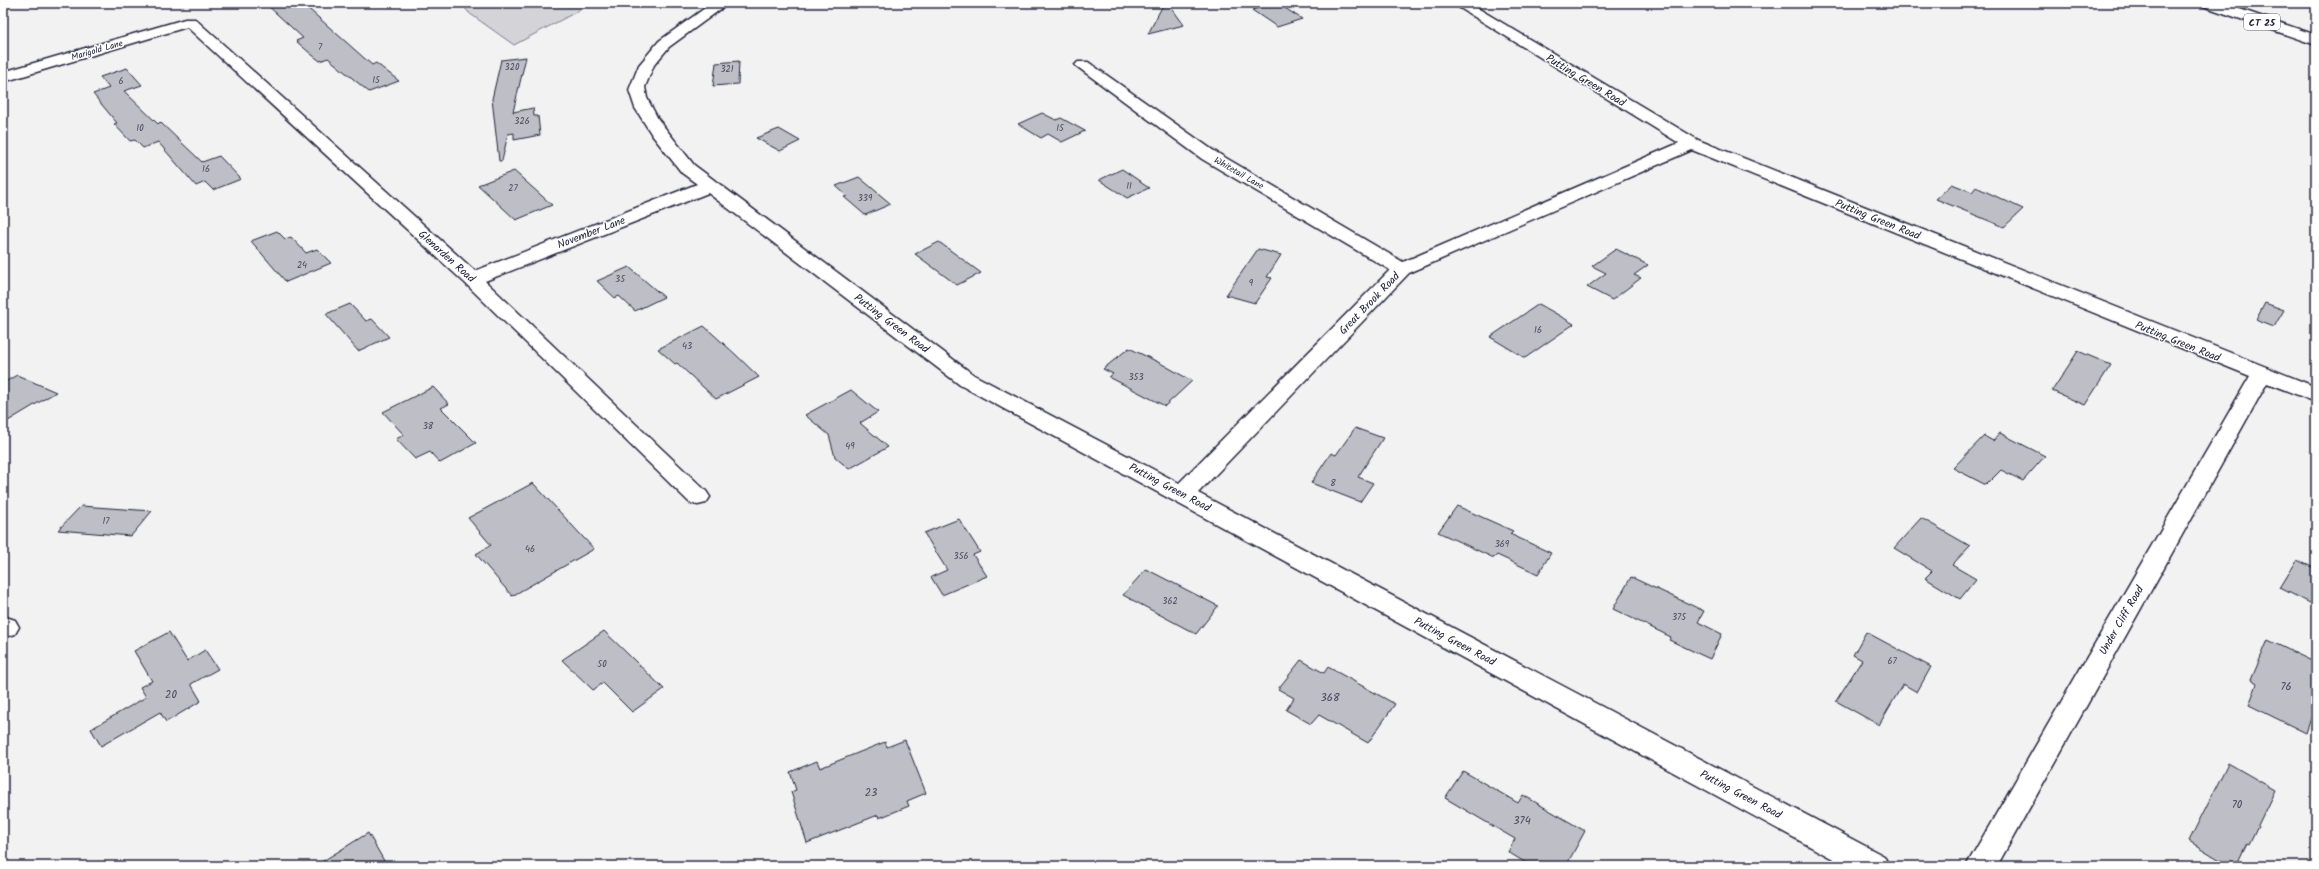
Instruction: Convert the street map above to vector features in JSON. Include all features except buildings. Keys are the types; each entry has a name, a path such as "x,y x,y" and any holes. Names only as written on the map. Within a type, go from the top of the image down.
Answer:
{"main road":[{"name":"Putting Green Road","path":"722,3 670,38 645,64 637,90 647,114 662,138 688,169 709,186 967,380 1183,494 1874,866"},
{"name":"Putting Green Road","path":"1459,3 1692,144 2316,395"},
{"name":"CT 25","path":"2208,3 2316,40"},
{"name":"Marigold Lane","path":"3,78 190,22"},
{"name":"Glenarden Road","path":"190,22 472,279 698,497"},
{"name":"Whitetail Lane","path":"1083,64 1208,155 1402,269"},
{"name":"Great Brook Road","path":"1183,494 1402,269 1692,144"},
{"name":"November Lane","path":"472,279 709,186"},
{"name":"Under Cliff Road","path":"1981,866 2261,374"}],"shaded area":[{"path":"461,3 593,3 514,45 469,13"}]}
